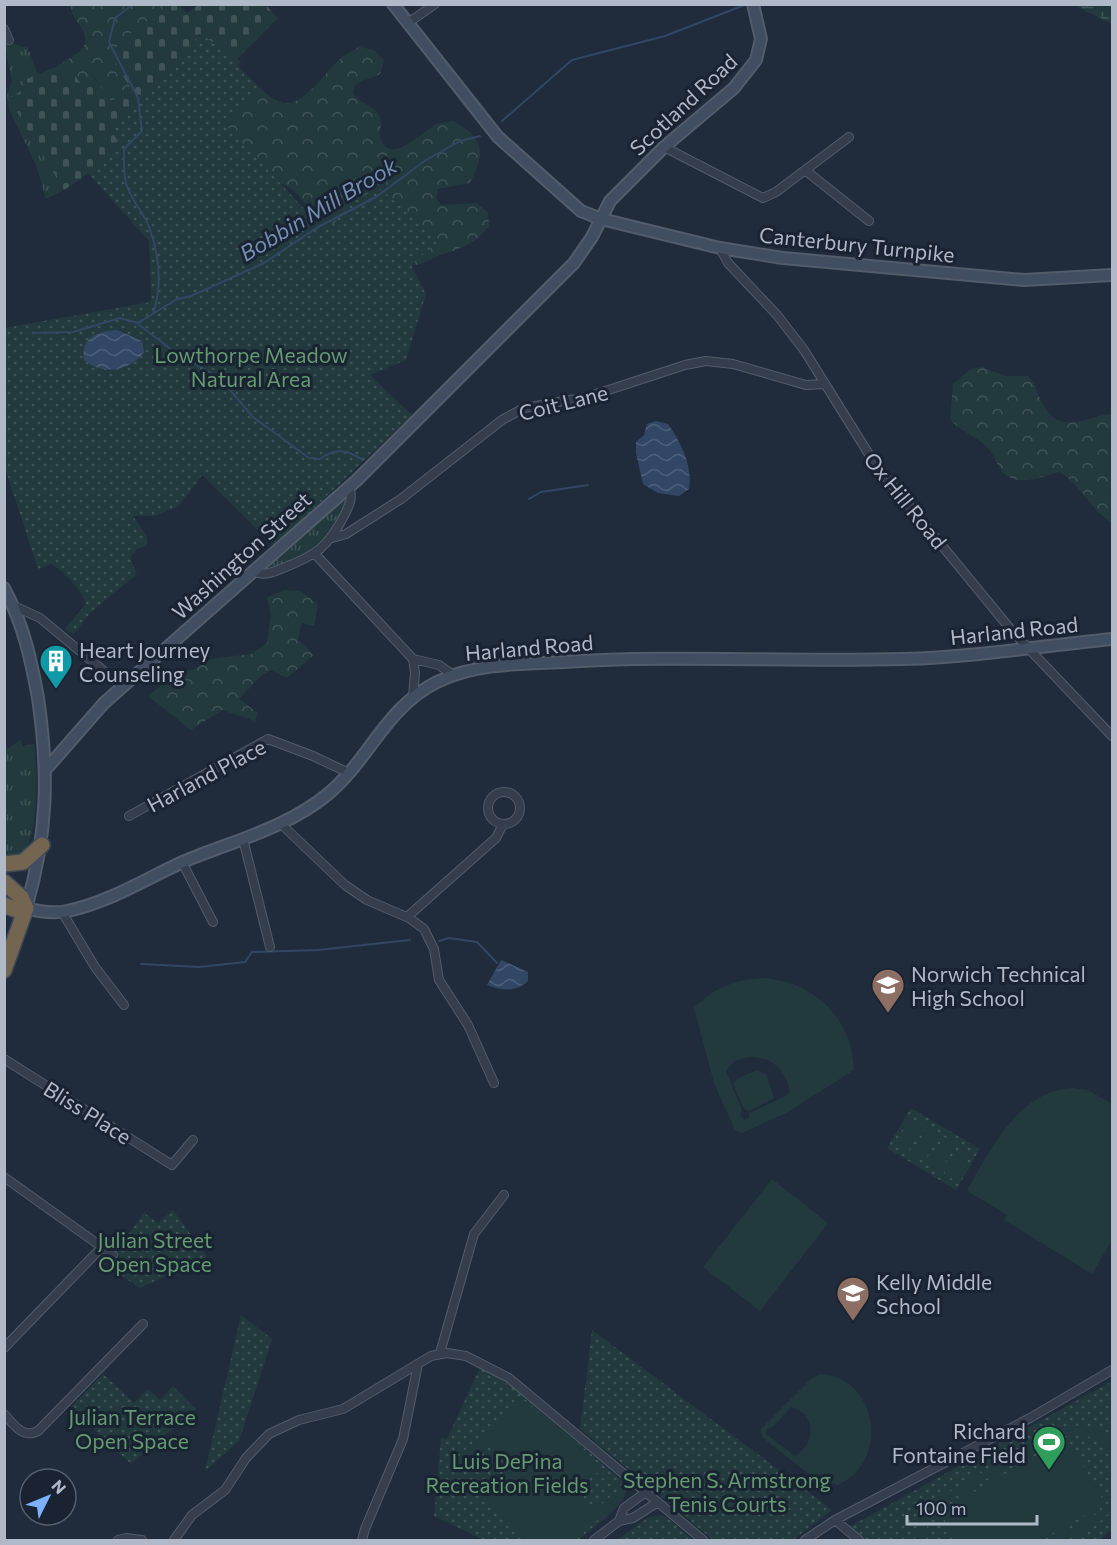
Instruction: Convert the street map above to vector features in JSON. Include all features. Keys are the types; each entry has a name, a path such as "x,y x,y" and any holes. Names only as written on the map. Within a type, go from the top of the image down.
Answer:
{"highway":[{"path":"4,864 19,864 42,845"},
{"path":"4,882 21,897 26,908 4,970"},
{"path":"4,904 14,909 26,908"}],"street":[{"name":"Canterbury Turnpike","path":"393,4 498,136 581,211 601,219 720,248 783,258 1024,280 1113,275"},
{"path":"408,23 435,4"},
{"name":"Scotland Road","path":"601,219 610,201 664,147 734,88 756,60 761,39 753,4"},
{"path":"4,29 9,40"},
{"path":"664,147 762,198 773,194 849,137"},
{"path":"805,170 869,221"},
{"name":"Washington Street","path":"47,768 122,686 255,572 349,487 567,270 601,219"},
{"name":"Ox Hill Road","path":"720,248 728,263 777,315 825,384 875,464 1028,648 1113,736"},
{"name":"Coit Lane","path":"332,538 346,534 400,499 502,420 524,408 587,397 685,365 706,361 733,364 806,385 825,384"},
{"path":"255,572 266,574 315,554 332,538 352,499 349,487"},
{"path":"315,554 413,659 415,674 413,696"},
{"path":"4,588 24,631 33,668 47,768 42,845 26,908"},
{"path":"14,606 40,618 122,686"},
{"name":"Harland Road","path":"26,908 45,912 62,912 96,901 182,862 280,823 314,804 350,773 394,713 413,696 453,675 494,666 586,661 676,658 904,659 1113,639"},
{"path":"413,659 430,662 453,675"},
{"name":"Harland Place","path":"129,816 268,739 295,748 350,773"},
{"path":"505,793 516,798 520,811 513,822 503,824 492,818 489,806 493,797 505,793"},
{"path":"280,823 339,881 368,900 421,926 432,941 439,980 471,1030 494,1083"},
{"path":"407,918 496,838 503,824"},
{"path":"243,839 270,947"},
{"path":"182,862 213,922"},
{"path":"62,912 95,968 124,1005"},
{"name":"Bliss Place","path":"4,1059 172,1165 193,1140"},
{"path":"4,1177 113,1255"},
{"path":"440,1353 474,1234 504,1195"},
{"path":"4,1348 102,1247"},
{"path":"4,1414 22,1432 30,1434 38,1431 143,1324"},
{"path":"174,1540 192,1515 228,1486 246,1458 269,1434 300,1420 343,1409 440,1353 466,1356 509,1378 703,1540"},
{"path":"362,1540 406,1431 418,1364"},
{"path":"805,1540 835,1520 1030,1418 1113,1370"},
{"path":"619,1521 624,1508 646,1492"},
{"path":"594,1540 619,1521 633,1518 658,1502"},
{"path":"835,1520 859,1540"},
{"path":"118,1540 126,1538 142,1540"}],"green space":[{"path":"70,5 174,5 142,24 131,87 111,102 92,74 81,84 66,76 58,66 80,51 85,43 85,37"},
{"path":"174,5 179,5 186,13 199,5 266,5 278,18 237,59 200,34 159,80 120,144 81,179 64,190 9,98 25,89 22,81 58,66 66,76 72,72 81,84 91,74 112,102 130,87 108,52 142,24"},
{"path":"1074,5 1112,5 1112,24"},
{"name":"Lowthorpe Meadow Natural Area","path":"200,34 241,61 238,66 259,87 222,121 319,225 328,229 332,227 346,205 379,188 440,240 411,265 426,294 406,360 370,375 412,415 274,546 202,475 179,506 154,516 133,516 147,537 146,546 137,549 130,558 137,574 90,613 74,634 65,629 86,604 72,581 62,572 51,564 39,569 37,566 5,468 4,328 151,302 149,241 88,173 119,144 110,127 159,80"},
{"path":"4,41 28,48 38,75 22,81 25,89 10,98 64,190 46,199 36,165 9,109 7,94 12,81"},
{"path":"359,47 374,50 384,60 380,74 354,86 353,94 378,114 384,145 389,149 402,147 435,125 453,121 471,134 479,147 478,163 470,183 438,189 436,198 441,205 476,203 488,212 489,226 469,244 421,264 405,264 383,258 324,237 297,194 280,183 270,181 222,121 259,87 271,98 283,103 294,102 315,86 342,57"},
{"path":"982,367 1005,376 1028,376 1044,406 1051,415 1059,420 1076,422 1112,414 1112,523 1104,518 1067,477 1059,472 1029,480 1007,476 987,447 950,419 953,384 971,369"},
{"path":"346,497 348,502 332,529 320,542 291,561 267,569"},
{"path":"285,590 301,591 318,605 314,626 302,623 298,639 314,655 287,678 271,670 263,674 239,699 258,713 255,721 222,710 191,730 148,696 178,672 193,670 211,659 251,654 267,643 271,614 267,597"},
{"path":"20,740 22,746 34,744 36,803 34,820 27,848 21,857 5,857 4,747 9,748"},
{"path":"754,979 782,981 799,987 814,995 827,1006 838,1019 846,1034 852,1051 854,1070 788,1112 742,1133 735,1130 714,1083 694,1008 717,990","holes":["756,1057 776,1065 785,1076 790,1091 786,1096 749,1113 749,1118 744,1120 740,1116 742,1110 726,1071 735,1061"]},
{"path":"757,1070 766,1074 774,1098 749,1111 744,1109 733,1084 737,1079"},
{"path":"1073,1088 1088,1090 1112,1104 1112,1240 1092,1274 1004,1220 1007,1215 969,1192 968,1188 998,1139 1022,1110 1037,1099 1054,1091"},
{"path":"911,1108 980,1149 956,1190 887,1148"},
{"path":"911,1118 923,1125 908,1152 895,1144"},
{"path":"928,1127 940,1135 924,1161 911,1154"},
{"path":"944,1137 956,1144 940,1171 928,1164"},
{"path":"960,1147 972,1154 956,1181 944,1174"},
{"path":"772,1179 828,1223 760,1311 703,1267"},
{"name":"Julian Street Open Space","path":"173,1210 207,1257 140,1288 122,1276 131,1265 115,1253 144,1213 158,1223"},
{"path":"241,1315 272,1339 239,1441 205,1471"},
{"name":"Stephen S. Armstrong Tenis Courts","path":"592,1330 832,1510 793,1540 713,1540 580,1429"},
{"name":"Luis DePina Recreation Fields","path":"480,1367 513,1387 626,1484 623,1500 617,1507 578,1540 484,1540 434,1516 441,1438 447,1439"},
{"name":"Julian Terrace Open Space","path":"103,1374 134,1403 148,1389 160,1400 173,1386 196,1409 131,1464 71,1407"},
{"path":"821,1374 841,1379 855,1390 866,1405 871,1423 871,1442 865,1459 854,1474 837,1485 806,1472 762,1437 761,1429 813,1377","holes":["791,1407 806,1416 811,1430 807,1444 795,1456 766,1434 767,1429 774,1426"]},
{"path":"1112,1381 1112,1529 1100,1540 866,1540 849,1527"},
{"path":"521,1398 623,1487 622,1501 573,1540 526,1540 455,1474 453,1467 457,1458","holes":["488,1447 500,1451 507,1459 508,1465 505,1482 491,1492 481,1489 469,1478 461,1476 458,1471 462,1463 468,1462","592,1472 597,1473 618,1490 597,1508 585,1502 580,1491 582,1481"]},
{"path":"1080,1426 1096,1430 1110,1439 1112,1455 1101,1443 1088,1436 1074,1434 1059,1437 941,1505 928,1523 925,1540 915,1540 918,1522 932,1502 1047,1434 1063,1427"},
{"name":"Richard Fontaine Field","path":"1067,1438 1105,1503 1041,1540 956,1540 940,1512"},
{"path":"1112,1500 1112,1510 1092,1527 1068,1538 1051,1540 1098,1513"},
{"path":"658,1515 666,1517 693,1540 617,1540 647,1518"}],"water":[{"path":"117,330 142,341 144,352 138,358 124,367 108,370 91,365 84,360 85,346 92,337 103,332"},
{"path":"656,421 668,424 688,464 689,489 679,496 658,493 643,484 636,453 636,442 644,435 647,424"},
{"path":"501,960 528,972 528,981 519,987 509,989 487,985"}],"waterway":[{"path":"133,4 115,18 109,42 138,98 142,131 124,149 124,173 129,191 147,222 156,249 159,282 153,314"},
{"name":"Bobbin Mill Brook","path":"502,121 572,60 665,36 742,6"},
{"name":"Bobbin Mill Brook","path":"33,333 73,332 120,318 138,323 177,299 191,296 264,263 318,227 376,197 426,160 460,141 480,136"},
{"path":"138,324 176,353 220,378 253,417 309,458 320,459 336,451 342,451 363,460"},
{"path":"529,499 541,492 588,485"},
{"path":"439,941 449,938 477,942 497,963"},
{"path":"141,964 199,967 245,962 252,952 318,950 410,940"}],"place":[{"name":"Heart Journey Counseling","path":"56,690"},
{"name":"Norwich Technical High School","path":"888,1014"},
{"name":"Kelly Middle School","path":"853,1322"},
{"name":"Richard Fontaine Field","path":"1049,1471"}]}
